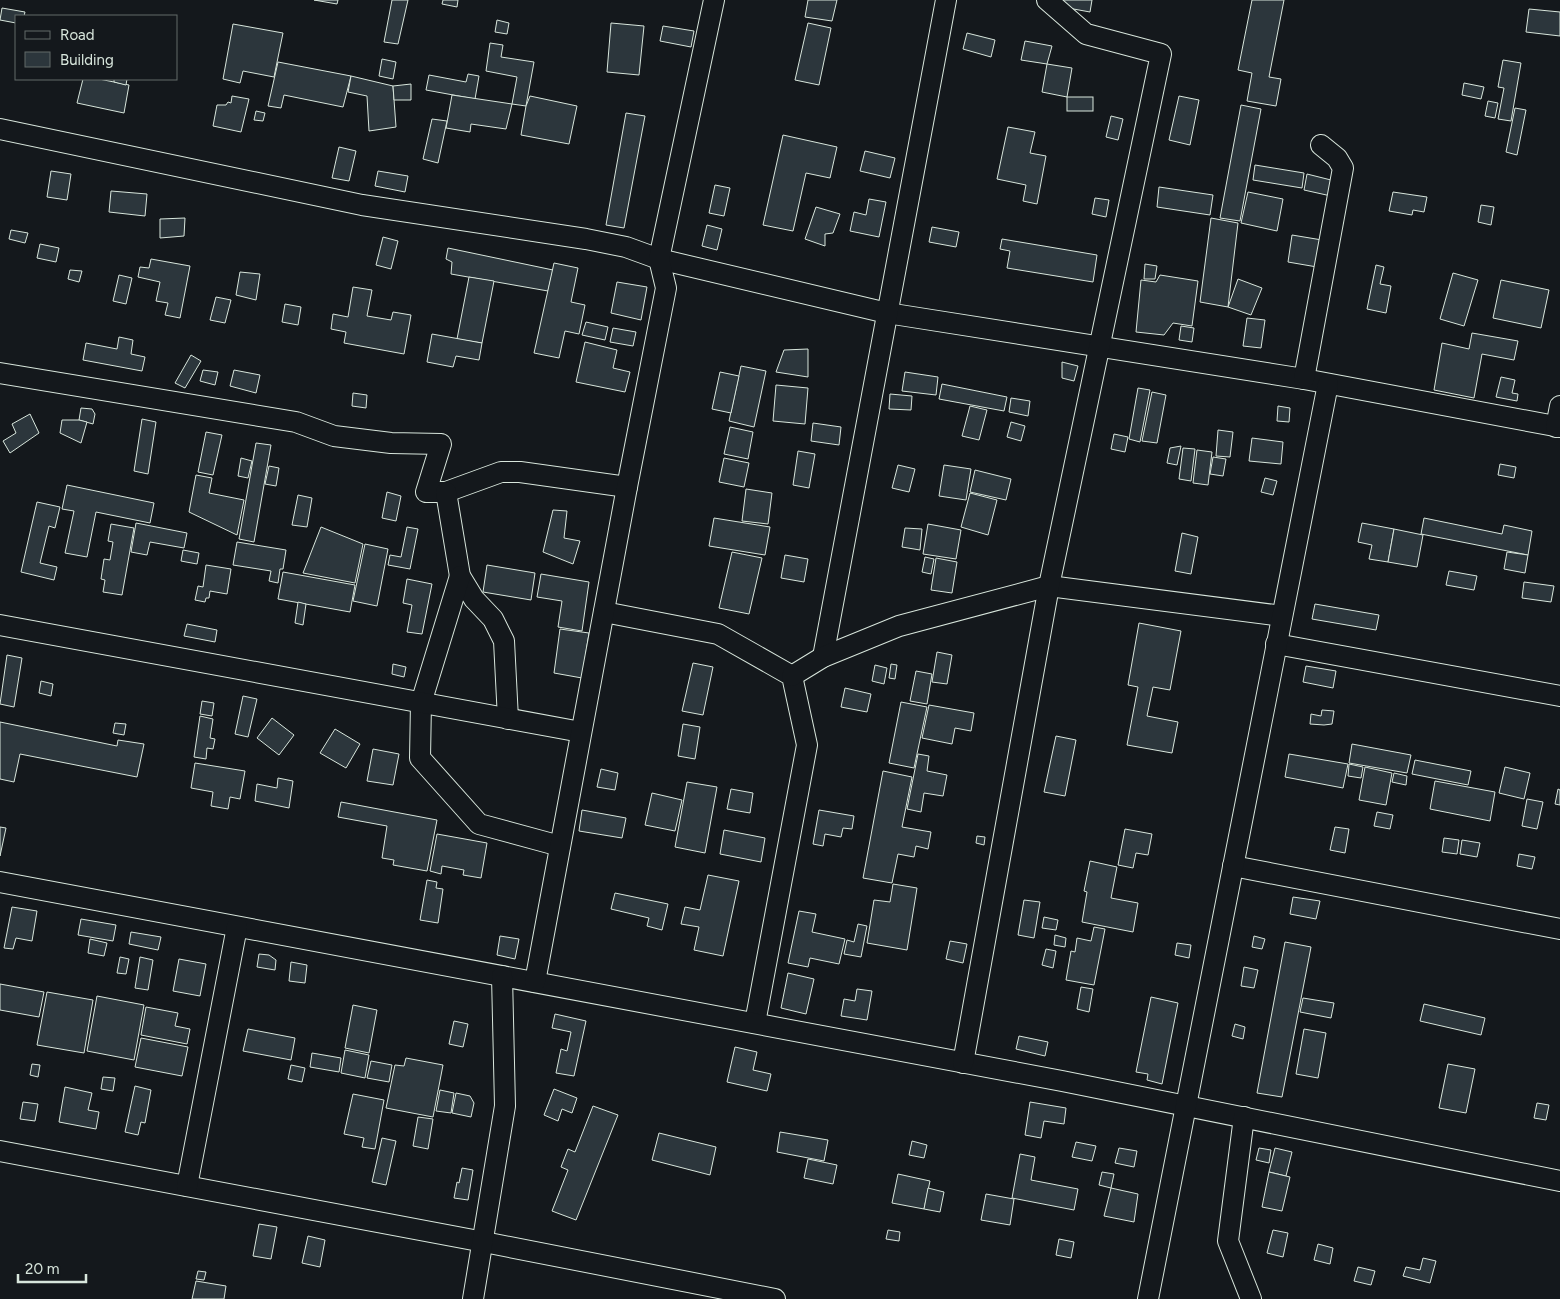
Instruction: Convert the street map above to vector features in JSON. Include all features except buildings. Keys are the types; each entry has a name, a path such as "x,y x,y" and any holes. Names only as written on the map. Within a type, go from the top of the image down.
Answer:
{"street":[{"path":"535,982 666,288 659,259 714,0"},
{"path":"823,657 946,0"},
{"path":"963,1063 1049,586 1161,54 1086,34 1047,0"},
{"path":"0,129 362,205 586,239 626,247 659,259 887,313 1304,379 1558,427 1560,406"},
{"path":"1304,379 1343,168 1337,158 1321,145"},
{"path":"0,373 296,422 334,436 391,443 441,444 426,492 446,492 501,472 520,472 627,487"},
{"path":"1148,1299 1328,384"},
{"path":"446,492 460,576 474,599 493,619 504,641 508,719"},
{"path":"460,576 422,702 420,758 479,824 560,846"},
{"path":"792,676 823,657 899,626 1049,586 1282,616"},
{"path":"604,612 718,634 792,676 807,745 755,1023"},
{"path":"0,625 581,732"},
{"path":"1276,644 1560,696"},
{"path":"1233,866 1560,929"},
{"path":"0,882 755,1023 1244,1117 1560,1181"},
{"path":"187,1186 237,927"},
{"path":"474,1299 505,1106 502,976"},
{"path":"1244,1117 1228,1241 1251,1299"},
{"path":"0,1151 775,1299"}]}
